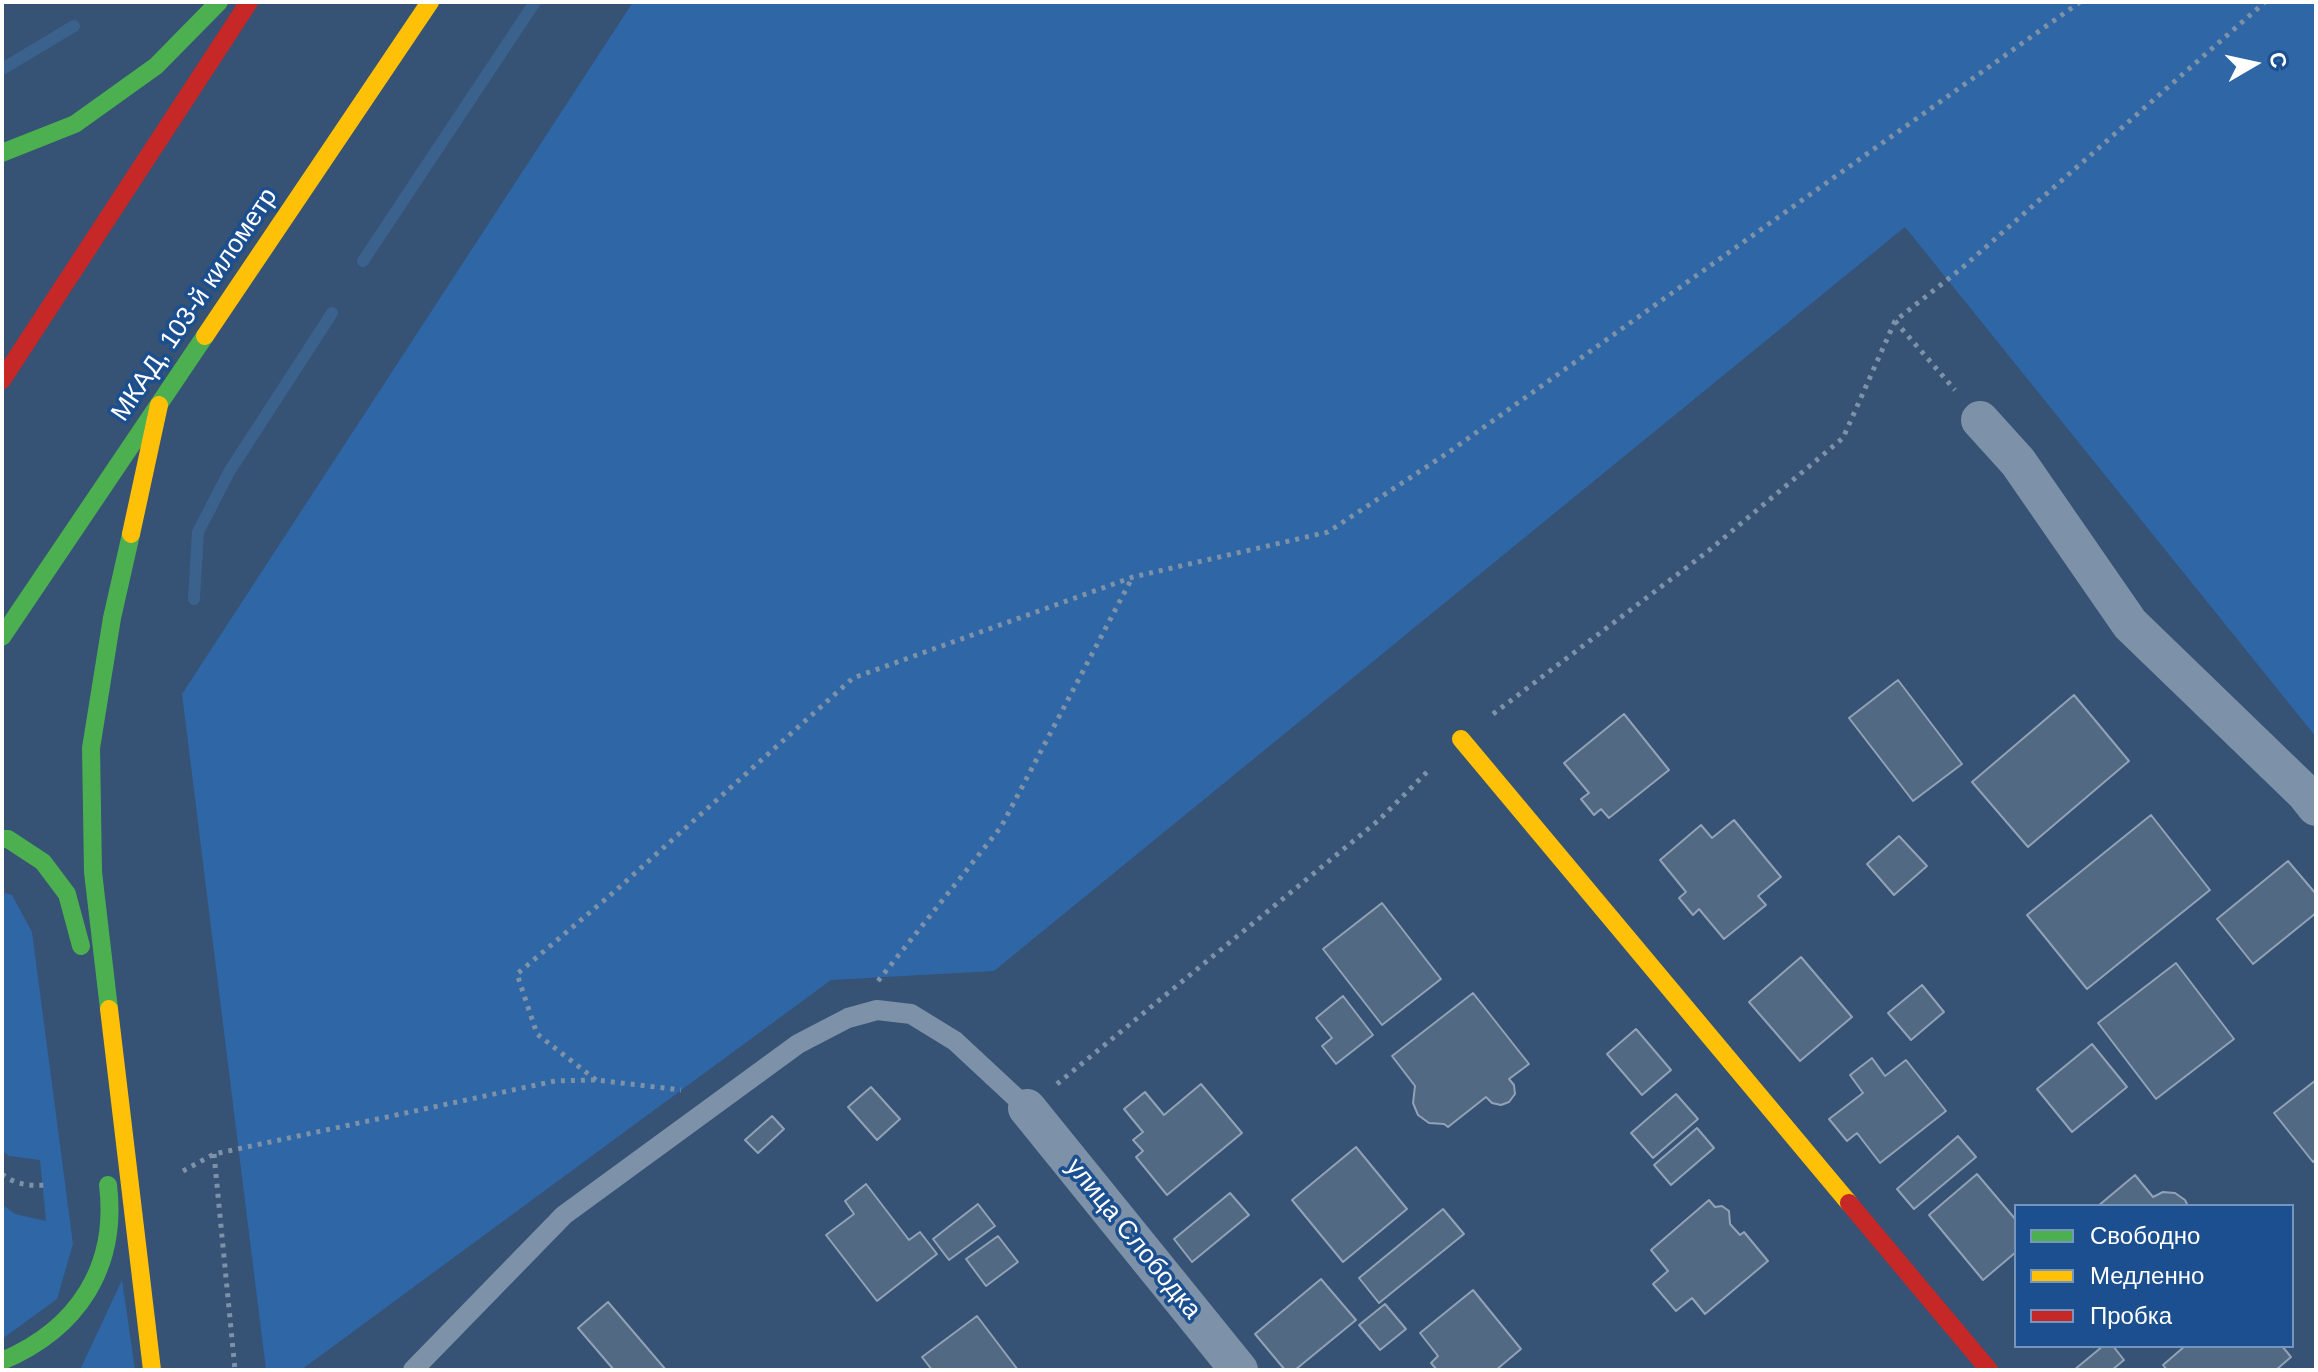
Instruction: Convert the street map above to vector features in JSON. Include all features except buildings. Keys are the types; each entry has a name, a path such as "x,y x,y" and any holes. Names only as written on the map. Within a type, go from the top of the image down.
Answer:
{"main road":[{"path":"2,153 75,124 156,66 219,2"},
{"path":"2,380 249,2"},
{"name":"МКАД, 103-й километр","path":"2,637 430,2"},
{"path":"152,1370 93,872 91,748 112,618 159,405"},
{"path":"1461,739 1989,1370"},
{"path":"2,839 8,839 43,862 67,894 80,938 84,969"},
{"path":"2,1361 47,1336 80,1304 105,1256 110,1201 107,1170"}],"street":[{"path":"1980,420 2018,462 2130,624 2316,807"},
{"name":"улица Слободка","path":"1027,1108 1239,1370"}],"lane":[{"path":"413,1370 564,1215 798,1044 848,1018 877,1010 911,1014 955,1041 1027,1108"}],"path":[{"path":"596,1080 537,1034 517,974 614,892 853,678 1133,577 1328,532 1449,452 2080,2"},
{"path":"1027,1108 1379,820 1461,739 1707,552 1843,438 1895,321 1962,268 2265,2"},
{"path":"1895,321 1980,420"},
{"path":"848,1018 1001,827 1133,577"},
{"path":"183,1171 214,1154 555,1081 596,1080 668,1090 739,1089"},
{"path":"214,1154 235,1370"},
{"path":"2,1174 27,1187 47,1185"}],"shaded area":[{"path":"633,2 2316,2 2316,737 1905,227 994,971 831,980 301,1370 266,1370 182,694"},
{"path":"2,892 12,895 32,932 73,1244 57,1299 2,1339 2,1204 15,1214 46,1221 40,1160 9,1156 2,1151"},
{"path":"122,1280 135,1370 80,1370"}],"waterway":[{"path":"363,261 535,2"},
{"path":"2,69 74,26"},
{"path":"194,599 198,532 229,472 332,313"}],"traffic: fast":[{"path":"2,153 75,124 156,66 219,2"},
{"path":"2,637 205,336"},
{"path":"109,1009 93,872 91,748 112,618 131,534"},
{"path":"2,839 8,839 43,862 67,894 81,946"},
{"path":"2,1361 52,1332 72,1313 87,1292 99,1268 106,1243 108,1185"}],"traffic: slow":[{"path":"205,336 430,2"},
{"path":"131,534 159,405"},
{"path":"1461,739 1849,1203"},
{"path":"109,1009 152,1370"}],"traffic: jam":[{"path":"2,380 249,2"},
{"path":"1849,1203 1989,1370"}]}
